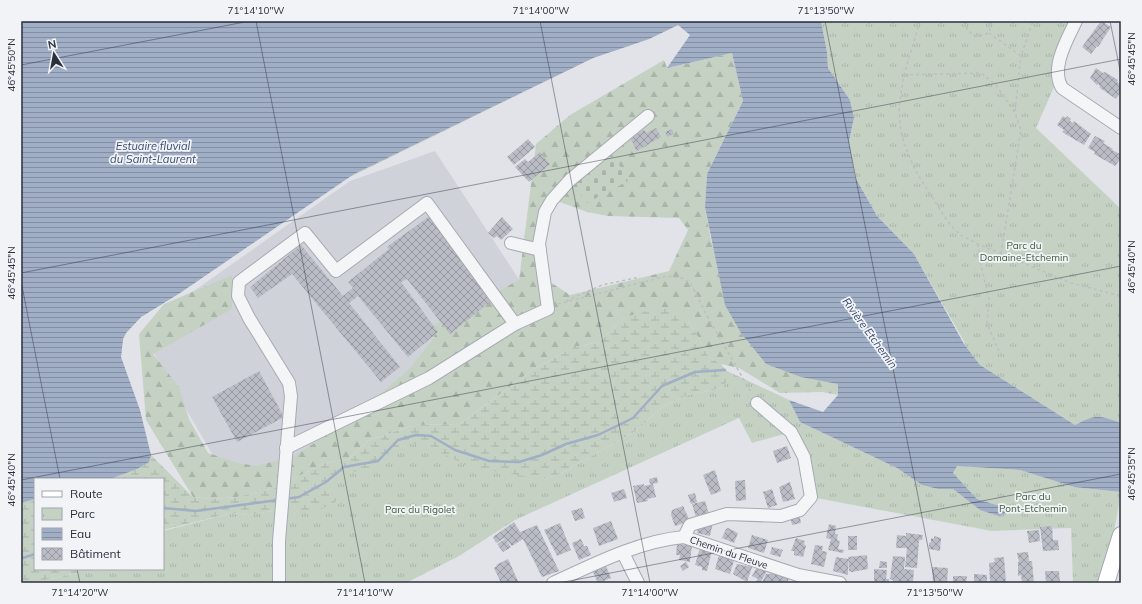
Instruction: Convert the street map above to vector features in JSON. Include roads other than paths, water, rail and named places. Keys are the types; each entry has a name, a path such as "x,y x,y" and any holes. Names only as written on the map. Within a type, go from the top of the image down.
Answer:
{"main road":[{"path":"1106,583 1121,536"}],"street":[{"path":"1076,21 1058,65 1057,80 1062,88 1121,128"},
{"path":"286,448 429,378 515,324 548,308 539,244 545,212 552,200 570,180 648,116"},
{"path":"279,583 279,541 283,476 291,396 289,383 249,318 238,296 239,282 304,233 336,271 427,203 515,324"},
{"path":"511,243 540,250"},
{"path":"684,537 690,525 708,519 727,514 780,516 800,510 811,497 804,457 791,432 754,398"},
{"name":"Chemin du Fleuve","path":"553,583 623,553 664,539 684,537 798,575 840,583"},
{"path":"623,553 638,583"}],"water":[{"name":"Estuaire fluvial du Saint-Laurent","path":"21,21 821,21 827,52 828,68 850,100 854,118 849,141 855,177 877,216 914,254 964,344 980,365 1075,425 1093,417 1107,418 1121,423 1121,492 1074,487 1020,470 957,466 953,473 977,499 1003,507 1007,513 999,516 980,510 953,489 938,489 922,485 897,468 800,422 789,400 823,412 838,395 838,384 801,377 766,364 741,333 725,305 705,207 707,174 743,101 732,53 667,68 690,35 678,25 649,39 593,58 354,174 180,293 141,317 126,333 123,339 121,357 140,410 151,455 149,462 137,469 113,478 34,478 34,499 21,503"}],"waterway":[{"path":"285,499 299,497 326,482 344,467 378,461 398,440 416,435 431,436 455,450 489,461 519,462 542,455 566,444 598,435 633,418 662,386 695,372 725,370"},
{"path":"164,508 196,511 278,500"},
{"path":"21,556 23,558 34,554"}],"park label":[{"name":"Parc du Domaine-Etchemin","path":"1024,250"},
{"name":"Parc du Pont-Etchemin","path":"1033,502"},
{"name":"Parc du Rigolet","path":"420,509"}],"water label":[{"name":"Rivière Etchemin","path":"870,333"}]}
